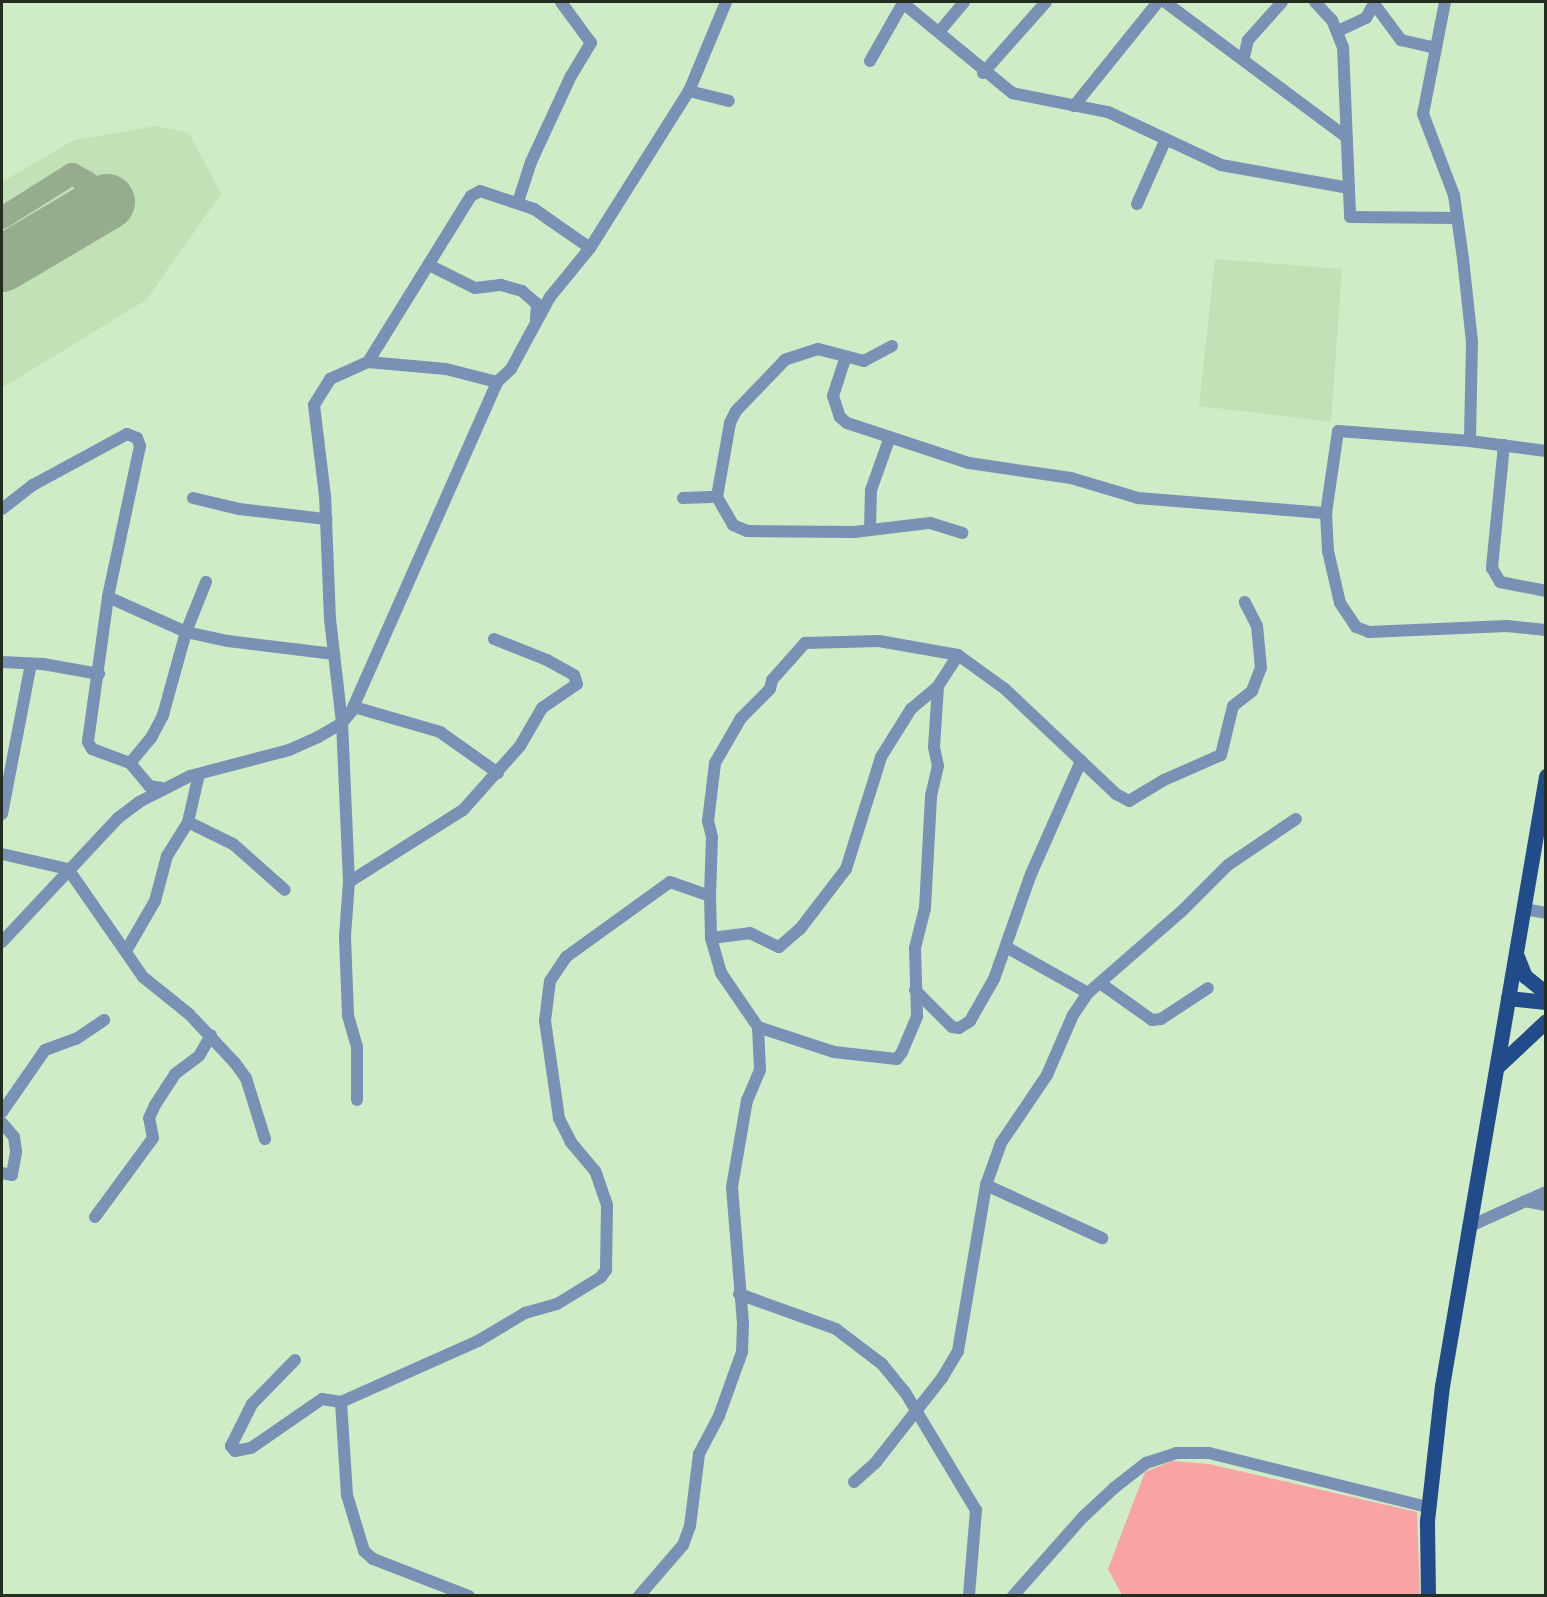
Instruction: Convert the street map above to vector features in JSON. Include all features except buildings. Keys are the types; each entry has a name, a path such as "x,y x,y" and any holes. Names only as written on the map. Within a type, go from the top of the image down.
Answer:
{"main road":[{"path":"1428,1596 1428,1507 1468,1227 1499,1065 1515,953 1545,776"},
{"path":"1515,953 1529,981 1545,993"},
{"path":"1508,998 1545,1002"},
{"path":"1499,1065 1545,1021"}],"street":[{"path":"518,202 571,76 591,43 561,2"},
{"path":"2,942 118,818 162,788 199,774 289,750 342,723 354,707 497,382 511,369 550,297 590,248 689,91 726,2"},
{"path":"939,32 964,2"},
{"path":"984,73 1046,2"},
{"path":"1074,106 1158,2"},
{"path":"1165,2 1244,57 1346,136"},
{"path":"1244,57 1248,40 1282,2"},
{"path":"1315,2 1338,31 1345,61 1350,217 1457,218"},
{"path":"1445,2 1423,114 1446,168 1457,218 1472,342 1470,441"},
{"path":"870,61 903,3 984,73 1004,88 1027,99 1114,115 1221,165 1349,188"},
{"path":"1338,31 1366,18 1375,3 1401,40 1435,48"},
{"path":"689,91 729,101"},
{"path":"1137,204 1166,139"},
{"path":"368,362 471,196 480,191 534,208 590,248"},
{"path":"429,265 475,288 508,286 531,296 537,304 538,314 532,329"},
{"path":"892,346 873,359 845,359 818,349 793,356 740,407 730,423 722,449 717,497 733,525 742,530 870,530 930,523 963,533"},
{"path":"845,359 833,396 840,417 890,437 969,463 1071,478 1138,498 1326,513"},
{"path":"357,1100 359,1074 348,1015 345,936 349,882 342,723 334,654 326,519 314,405 330,379 368,362 446,369 497,382"},
{"path":"1545,452 1470,441 1338,431 1326,513 1328,551 1340,603 1356,627 1369,632 1507,626 1545,630"},
{"path":"2,509 33,485 132,434 140,446 108,597 89,746 130,763 147,784 162,788"},
{"path":"870,530 871,490 890,437"},
{"path":"1504,445 1492,568 1500,582 1545,591"},
{"path":"683,498 717,497"},
{"path":"193,498 239,509 326,519"},
{"path":"130,763 151,738 163,715 186,632 206,582"},
{"path":"108,597 186,632 228,641 334,654"},
{"path":"639,1596 683,1545 690,1526 699,1454 723,1406 742,1352 732,1187 747,1100 760,1070 758,1027 721,973 711,938 712,837 708,821 715,763 741,718 770,689 772,680 805,643 879,641 958,655 1016,698 1120,798 1129,801 1164,780 1221,755 1233,706 1252,691 1261,668 1257,626 1245,602"},
{"path":"349,882 462,810 498,773 520,746 542,708 577,684 574,675 547,660 494,639"},
{"path":"711,938 750,933 779,946 800,929 846,869 881,757 911,709 938,686 958,655"},
{"path":"2,662 99,674"},
{"path":"2,814 31,664"},
{"path":"758,1027 834,1052 898,1059 917,1016 915,948 924,908 931,796 938,766 934,747 938,686"},
{"path":"354,707 440,732 498,773"},
{"path":"915,990 952,1027 966,1026 994,979 1031,874 1081,761"},
{"path":"126,951 155,901 167,855 188,822 199,774"},
{"path":"854,1482 876,1462 958,1351 986,1185 1001,1143 1047,1075 1073,1015 1088,993 1182,911 1228,865 1296,819"},
{"path":"188,822 233,844 285,890"},
{"path":"2,854 68,869 143,978 211,1035 246,1078 265,1139"},
{"path":"295,1360 252,1404 231,1446 235,1451 251,1449 322,1399 341,1402 477,1341 525,1312 557,1304 601,1277 606,1270 607,1204 595,1171 567,1137 560,1118 545,1021 549,981 566,957 663,884 685,885 710,896"},
{"path":"1524,909 1545,913"},
{"path":"1006,947 1088,993"},
{"path":"1100,983 1152,1020 1161,1019 1208,988"},
{"path":"2,1112 45,1050 76,1039 104,1020"},
{"path":"95,1217 153,1138 149,1118 154,1105 175,1074 199,1056 211,1035"},
{"path":"2,1123 14,1137 16,1152 12,1175 2,1173"},
{"path":"986,1185 1102,1238"},
{"path":"1468,1227 1545,1192"},
{"path":"1525,1201 1545,1205"},
{"path":"739,1294 836,1329 882,1364 916,1409 969,1493 976,1510 969,1596"},
{"path":"341,1402 347,1495 364,1551 373,1559 469,1596"},
{"path":"1013,1596 1083,1516 1114,1488 1146,1463 1176,1454 1209,1453 1428,1507"}],"shaded area":[{"path":"156,126 189,133 221,194 146,300 2,388 2,182 74,140"},
{"path":"1215,259 1342,269 1331,422 1199,406"},
{"path":"1172,1461 1209,1464 1417,1512 1420,1595 1122,1595 1108,1569 1145,1472"}],"taxiway":[{"path":"2,218 72,174 87,182 97,208"}],"runway":[{"path":"2,264 107,202"}]}
